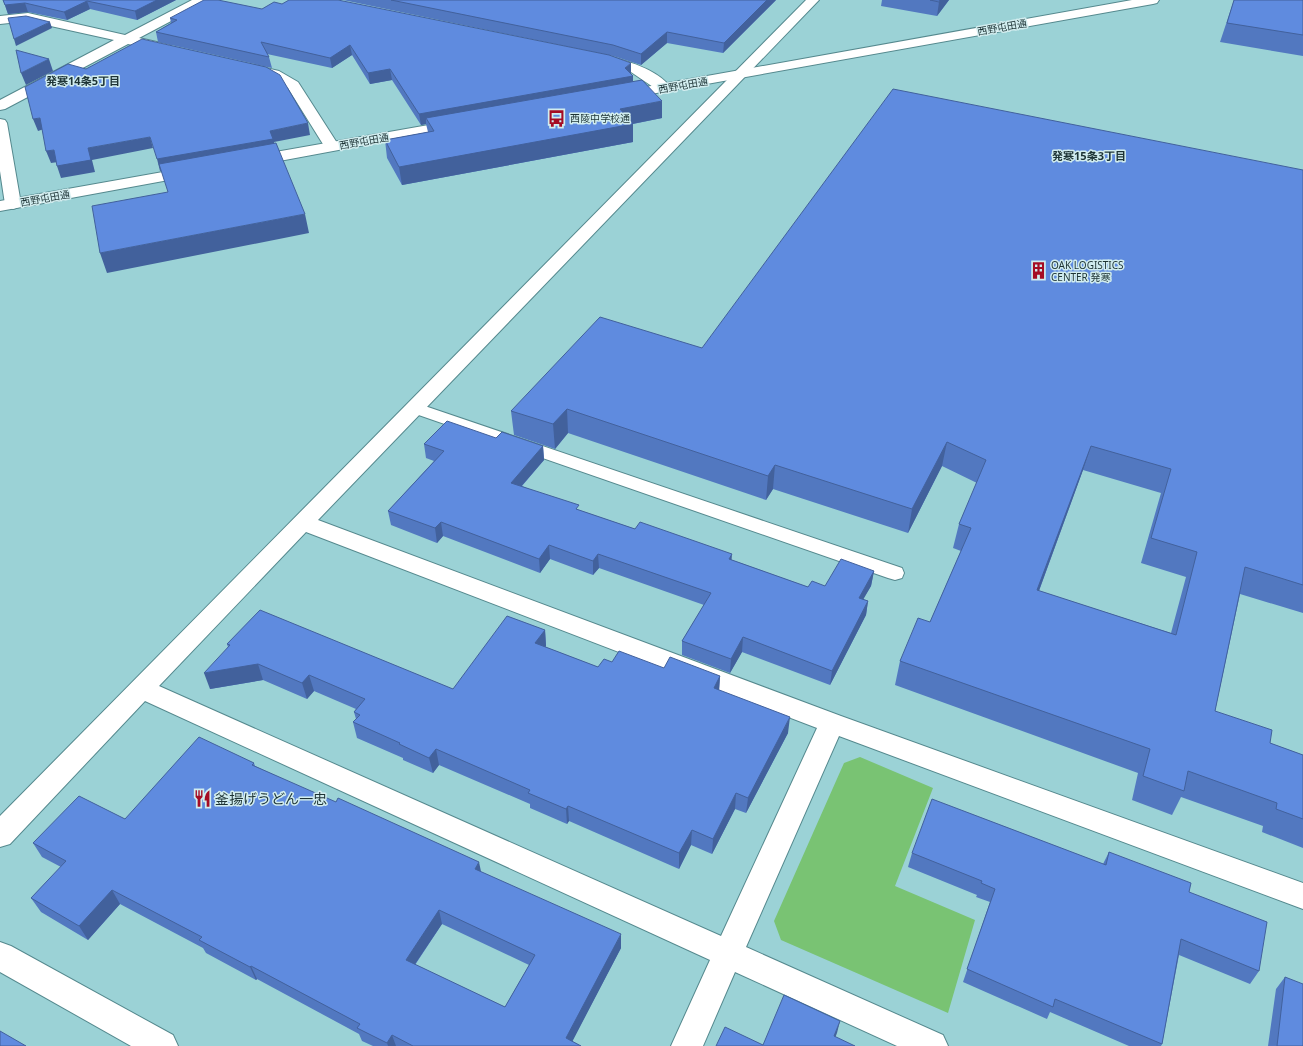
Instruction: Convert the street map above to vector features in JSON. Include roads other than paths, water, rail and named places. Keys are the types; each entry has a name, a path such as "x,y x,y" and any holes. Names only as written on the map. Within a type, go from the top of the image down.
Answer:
{"street":[{"path":"0,106 201,0"},
{"path":"0,835 238,588 304,523 813,0"},
{"name":"西野屯田通","path":"610,98 1153,0"},
{"path":"0,20 28,17 181,52"},
{"path":"590,57 637,68 664,88"},
{"path":"243,67 274,74 293,85 331,146"},
{"name":"西野屯田通","path":"238,163 471,122"},
{"path":"0,123 6,205"},
{"name":"西野屯田通","path":"6,205 207,169"},
{"path":"304,523 832,723 1303,896"},
{"path":"142,689 932,1046"},
{"path":"687,1046 832,723"},
{"path":"0,956 162,1046"}],"lane":[{"path":"416,408 895,572"}],"place":[{"name":"西陵中学校通","path":"557,118"},
{"name":"OAK LOGISTICS CENTER 発寒","path":"1038,271"},
{"name":"釜揚げうどん一忠","path":"202,799"}],"district":[{"name":"発寒14条5丁目","path":"83,81"},
{"name":"発寒15条3丁目","path":"1089,156"}]}
